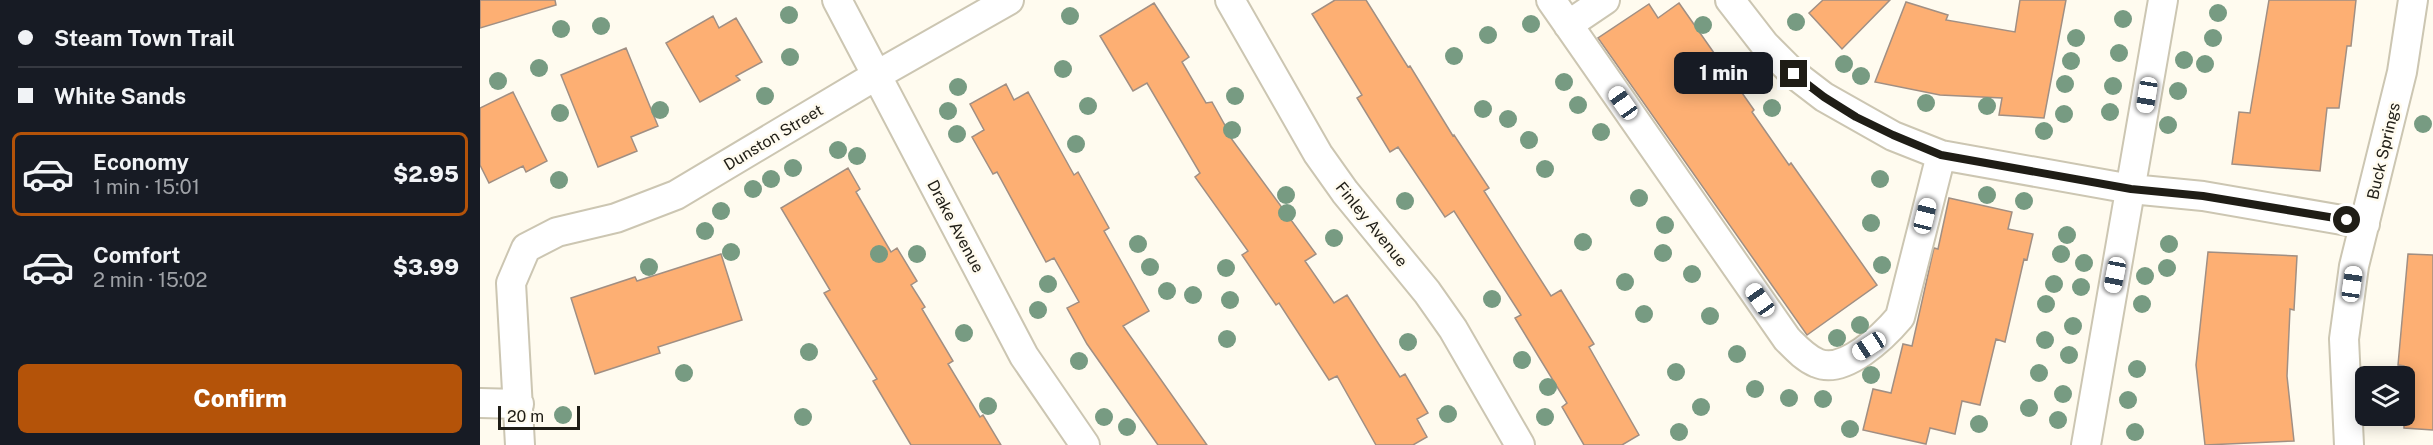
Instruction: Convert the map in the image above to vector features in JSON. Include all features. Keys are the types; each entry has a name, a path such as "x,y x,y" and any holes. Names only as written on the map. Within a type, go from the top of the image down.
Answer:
{"street":[{"name":"Drake Avenue","path":"837,0 1024,356 1085,445"},
{"name":"Dunston Street","path":"519,404 511,283 526,248 557,232 616,218 676,195 877,75 1009,0"},
{"name":"Finley Avenue","path":"1230,0 1318,154 1345,192 1427,292 1453,329 1520,445"},
{"path":"1551,0 1787,339 1802,354 1817,363 1830,366 1843,363 1886,334 1900,317 1941,155"},
{"path":"1568,24 1605,0"},
{"path":"1730,0 1765,45 1794,74 1824,97 1884,131 1941,155 2131,189 2203,196 2365,224"},
{"path":"2086,445 2163,0"},
{"name":"Buck Springs","path":"2349,445 2344,339 2354,266 2402,72 2413,0"},
{"path":"480,403 519,404 520,445"}],"building":[{"path":"480,0 555,0 556,5 480,28"},
{"path":"1335,0 1366,0 1489,188 1484,191 1551,296 1561,290 1594,344 1589,347 1639,435 1622,445 1584,445 1562,407 1567,403 1515,318 1521,315 1454,211 1445,217 1398,147 1390,152 1357,98 1362,95 1312,14"},
{"path":"1823,0 1890,0 1842,49 1809,13"},
{"path":"2020,0 2066,0 2044,118 1999,115 2002,98 1940,95 1875,82 1906,2 1948,15 1946,20 2015,32"},
{"path":"2269,0 2356,0 2351,46 2347,46 2339,108 2327,108 2320,171 2232,164 2239,112 2250,113"},
{"path":"1154,3 1189,57 1182,62 1206,103 1212,102 1227,129 1225,130 1316,254 1305,261 1334,303 1347,295 1400,377 1405,374 1428,413 1417,419 1427,437 1413,445 1376,445 1337,376 1329,380 1279,303 1276,305 1242,255 1248,251 1195,177 1200,173 1147,83 1133,91 1100,36"},
{"path":"1679,3 1754,110 1752,112 1789,165 1791,163 1877,285 1807,335 1598,38 1649,4 1658,18"},
{"path":"713,16 719,28 736,18 762,62 736,76 740,80 700,102 666,43"},
{"path":"626,48 658,126 631,137 637,151 598,167 561,75"},
{"path":"1006,84 1014,100 1028,92 1074,175 1078,172 1109,228 1104,231 1149,311 1123,326 1207,445 1158,445 1087,344 1067,308 1079,302 1054,258 1046,262 997,172 993,174 972,137 984,130 970,104"},
{"path":"513,92 547,161 526,172 523,166 489,183 480,165 480,108"},
{"path":"848,168 860,189 856,192 891,252 897,248 917,281 911,285 925,307 922,309 953,361 948,364 980,417 983,415 1001,445 911,445 873,381 877,379 824,293 830,290 781,208"},
{"path":"1949,198 2012,212 2008,229 2033,234 2027,260 2024,259 2005,342 1996,339 1980,405 1962,401 1955,434 1930,428 1926,444 1863,430 1873,389 1891,393 1903,344 1912,346 1934,248 1938,249"},
{"path":"2208,252 2297,256 2294,310 2290,309 2287,376 2294,441 2205,445 2196,365"},
{"path":"721,254 742,320 658,347 660,353 595,374 571,298 635,277 637,281"},
{"path":"2408,254 2433,255 2433,430 2404,428 2404,426 2415,426 2415,366 2398,365"}],"route":[{"path":"1794,74 1824,97 1856,117 1941,155 2131,189 2203,196 2347,220"}]}
